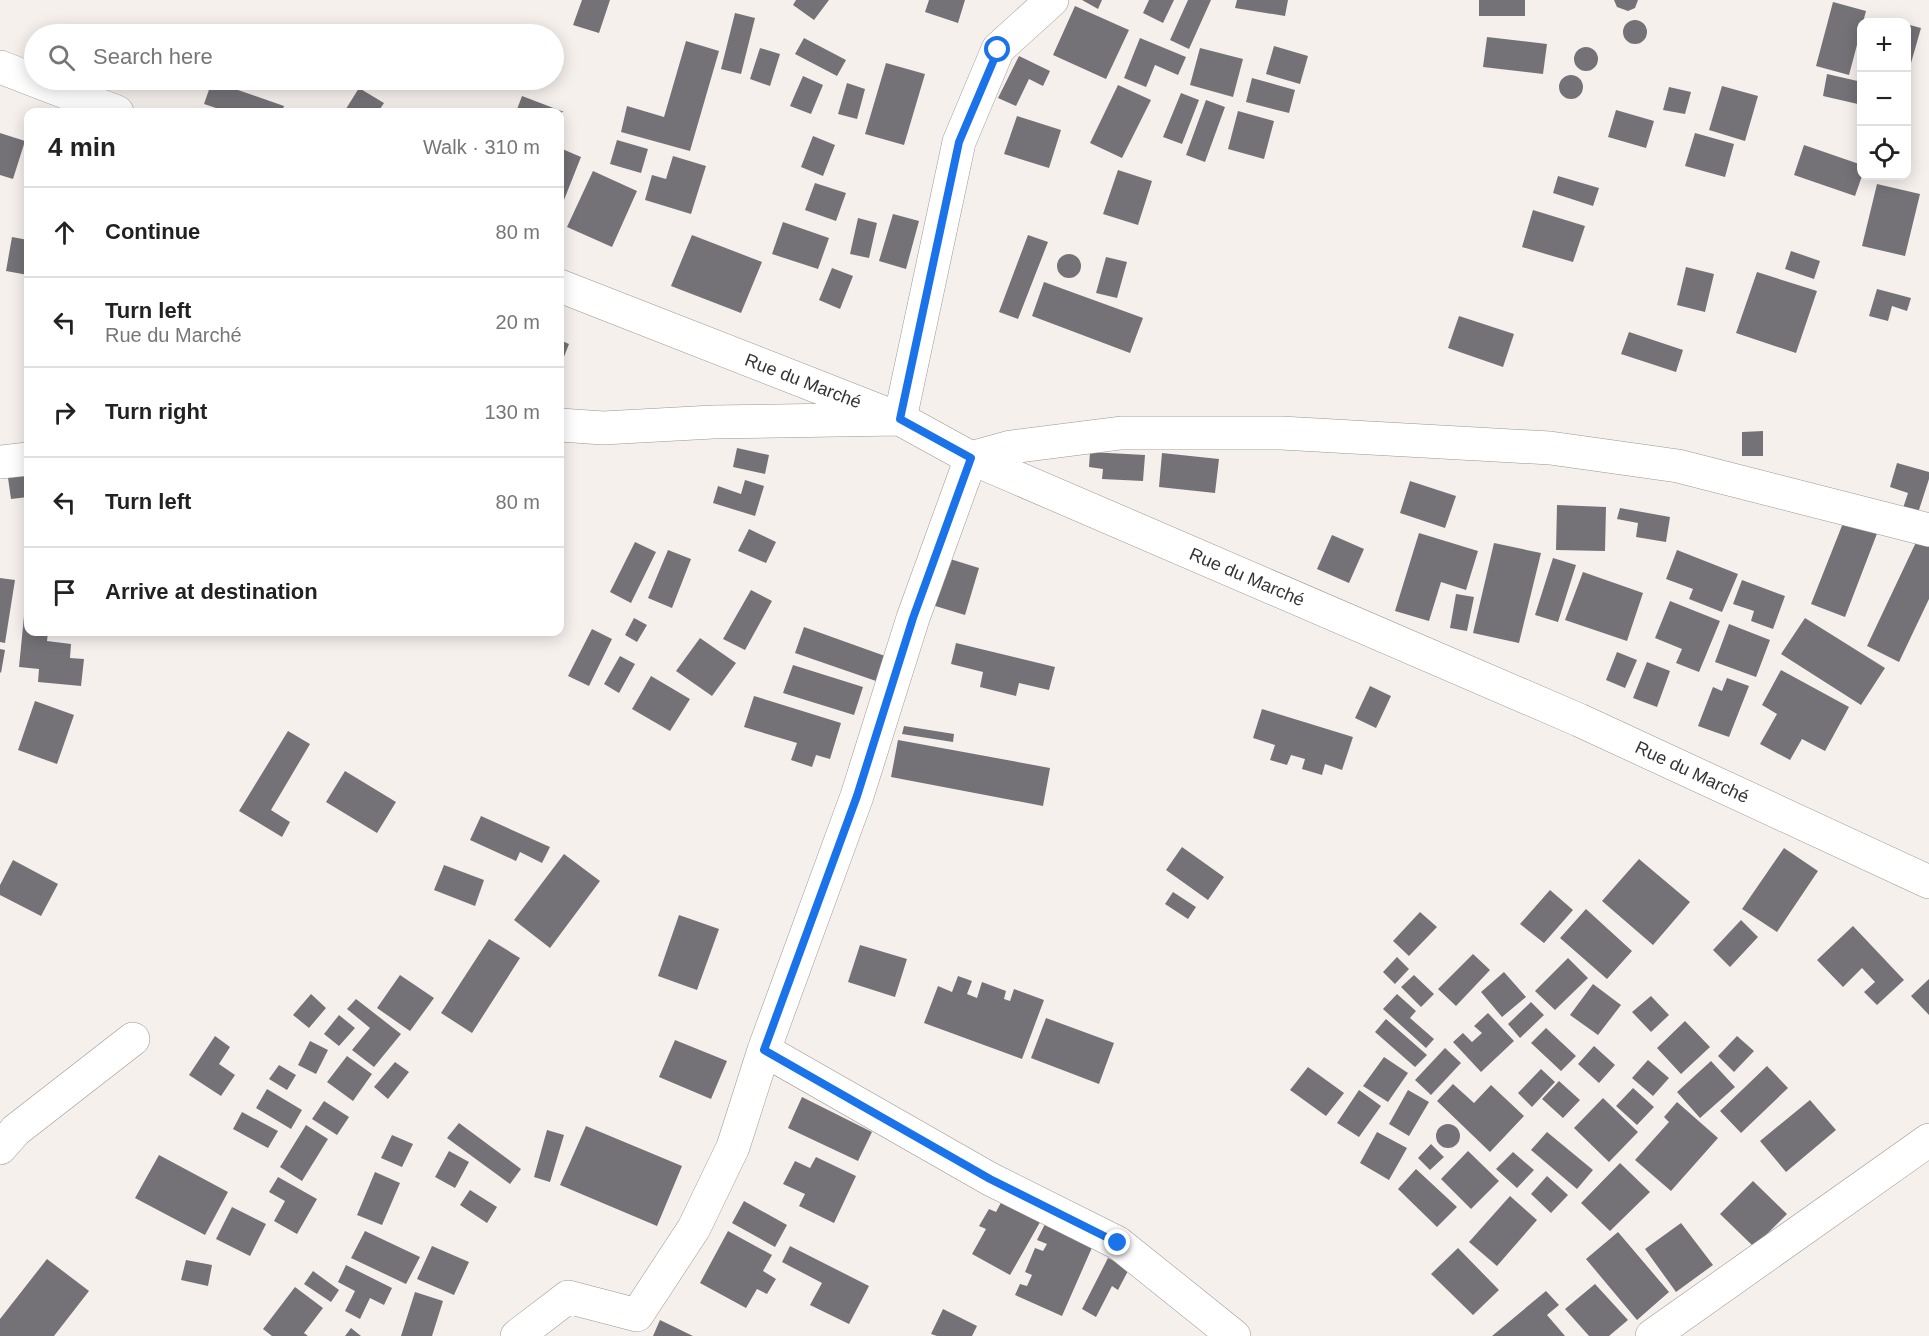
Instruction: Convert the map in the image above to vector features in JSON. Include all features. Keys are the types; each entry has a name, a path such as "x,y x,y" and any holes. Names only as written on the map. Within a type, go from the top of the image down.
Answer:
{"street":[{"path":"564,425 603,428 713,422 900,419 959,142 998,50 1052,0"},
{"path":"0,67 24,76"},
{"path":"60,90 107,108"},
{"name":"Rue du Marché","path":"564,288 900,419 971,458 1579,720 1929,882"},
{"path":"518,1336 568,1297 637,1315 694,1228 733,1147 764,1050 857,796 913,618 971,458 1011,447 1121,433 1281,433 1550,448 1678,466 1929,530"},
{"path":"0,462 24,459"},
{"path":"0,1148 16,1130 133,1039"},
{"path":"764,1050 990,1179 1118,1243 1234,1336"},
{"path":"1652,1336 1929,1140"}],"building":[{"path":"582,0 610,0 599,33 573,25"},
{"path":"796,0 829,0 814,20 793,5"},
{"path":"929,0 965,0 958,23 925,12"},
{"path":"1082,0 1102,0 1098,9"},
{"path":"1149,0 1174,0 1163,23 1143,13"},
{"path":"1188,0 1211,0 1189,49 1170,40"},
{"path":"1237,0 1288,0 1285,16 1235,8"},
{"path":"1479,0 1525,0 1525,16 1479,16"},
{"path":"1614,0 1638,0 1635,8 1628,11 1617,7"},
{"path":"1833,2 1866,11 1864,18 1857,18 1857,45 1849,75 1816,66"},
{"path":"1075,6 1129,30 1106,79 1053,55"},
{"path":"735,13 755,18 741,74 721,69"},
{"path":"1635,20 1644,23 1647,32 1644,41 1635,44 1626,41 1623,32 1626,23"},
{"path":"1911,25 1921,28 1911,63"},
{"path":"1487,37 1547,44 1543,74 1483,67"},
{"path":"804,38 846,60 837,76 795,54"},
{"path":"1140,38 1186,57 1178,75 1155,65 1146,87 1124,78"},
{"path":"686,41 719,51 690,151 621,132 627,106 664,117"},
{"path":"1274,46 1308,56 1300,84 1266,74"},
{"path":"1586,47 1595,50 1598,59 1595,68 1586,71 1577,68 1574,59 1577,50"},
{"path":"760,48 780,54 770,86 750,79"},
{"path":"1200,48 1243,59 1233,97 1190,85"},
{"path":"1019,56 1050,71 1043,86 1029,79 1016,106 998,98"},
{"path":"886,63 925,74 904,145 865,134"},
{"path":"1827,74 1857,81 1857,104 1823,96"},
{"path":"1571,75 1580,78 1583,87 1580,96 1571,99 1562,96 1559,87 1562,78"},
{"path":"803,76 823,85 811,114 790,106"},
{"path":"1252,78 1295,90 1289,113 1246,102"},
{"path":"847,83 865,89 857,119 838,114"},
{"path":"1118,85 1151,100 1122,158 1090,143"},
{"path":"1722,86 1758,96 1745,141 1709,130"},
{"path":"1669,87 1691,92 1685,114 1663,110"},
{"path":"209,90 238,90 284,106 283,108 216,108 204,104"},
{"path":"358,90 362,90 384,103 381,108 346,108"},
{"path":"1181,93 1199,100 1182,144 1163,137"},
{"path":"522,96 554,108 518,108"},
{"path":"1206,100 1225,107 1205,162 1186,155"},
{"path":"1616,110 1654,121 1646,148 1608,137"},
{"path":"1238,111 1274,121 1264,159 1228,149"},
{"path":"1017,116 1061,130 1049,168 1004,154"},
{"path":"0,133 24,141 24,144 13,179 0,175"},
{"path":"1695,133 1734,144 1725,177 1685,166"},
{"path":"813,136 835,145 823,176 801,167"},
{"path":"617,140 648,149 641,173 610,164"},
{"path":"1804,145 1857,163 1857,180 1861,180 1855,196 1794,175"},
{"path":"564,150 581,157 564,200"},
{"path":"673,156 706,166 691,214 645,200 652,175 666,179"},
{"path":"1118,170 1152,181 1138,225 1103,214"},
{"path":"593,171 637,191 612,247 567,227"},
{"path":"1558,176 1599,188 1593,206 1553,193"},
{"path":"815,183 846,193 836,221 805,210"},
{"path":"1877,184 1920,194 1905,256 1862,246"},
{"path":"1533,210 1585,226 1573,262 1522,247"},
{"path":"893,214 919,221 906,269 879,261"},
{"path":"858,218 877,223 869,258 850,254"},
{"path":"783,222 829,238 818,269 772,254"},
{"path":"692,235 762,262 741,313 671,286"},
{"path":"1028,235 1048,242 1018,319 999,312"},
{"path":"12,237 24,239 24,274 6,271"},
{"path":"1791,251 1820,261 1814,279 1785,269"},
{"path":"1069,254 1078,257 1081,266 1078,275 1069,278 1060,275 1057,266 1060,257"},
{"path":"1106,257 1127,262 1117,298 1096,293"},
{"path":"1686,267 1714,274 1705,312 1677,305"},
{"path":"832,268 853,276 840,309 819,300"},
{"path":"1757,272 1817,291 1796,353 1736,333"},
{"path":"1044,282 1143,318 1130,353 1032,316"},
{"path":"1877,289 1911,298 1907,311 1892,306 1888,321 1869,316"},
{"path":"1459,316 1514,334 1503,367 1448,348"},
{"path":"1629,332 1683,350 1676,372 1621,354"},
{"path":"564,342 569,344 564,357"},
{"path":"1763,431 1763,456 1742,456 1742,432"},
{"path":"737,448 769,455 765,474 733,467"},
{"path":"1090,452 1145,455 1143,481 1102,479 1103,469 1089,467"},
{"path":"1162,453 1219,459 1215,493 1159,487"},
{"path":"1897,463 1929,472 1929,479 1918,513 1903,508 1908,493 1890,487"},
{"path":"24,476 24,497 11,499 8,478"},
{"path":"745,480 764,486 755,516 713,503 718,486 741,494"},
{"path":"1410,481 1456,496 1445,528 1400,513"},
{"path":"1557,505 1606,507 1605,551 1556,550"},
{"path":"1620,508 1670,517 1666,542 1636,537 1638,523 1617,519"},
{"path":"1845,518 1878,531 1845,617 1811,604"},
{"path":"749,529 776,542 766,563 738,551"},
{"path":"1419,533 1478,551 1466,590 1441,582 1429,621 1395,611"},
{"path":"1332,535 1364,549 1349,583 1317,569"},
{"path":"1918,538 1929,544 1929,599 1899,662 1867,646"},
{"path":"635,542 656,552 631,603 610,592"},
{"path":"1494,543 1541,553 1519,643 1473,633"},
{"path":"668,550 691,559 672,608 648,598"},
{"path":"1677,550 1738,574 1722,612 1689,599 1693,589 1666,579"},
{"path":"947,558 979,568 965,615 932,605"},
{"path":"1553,558 1576,565 1558,622 1535,615"},
{"path":"1583,572 1643,593 1627,641 1565,620"},
{"path":"0,578 15,580 5,643 0,642"},
{"path":"1742,580 1785,596 1773,629 1751,621 1754,611 1733,604"},
{"path":"751,590 772,601 745,650 723,639"},
{"path":"1456,594 1474,597 1467,631 1450,628"},
{"path":"1670,601 1720,621 1699,672 1676,663 1682,649 1655,638"},
{"path":"24,616 24,636 48,636 47,641 71,644 70,658 84,659 81,686 38,682 39,669 19,667"},
{"path":"634,618 647,625 637,642 625,635"},
{"path":"1805,618 1885,668 1861,705 1781,654"},
{"path":"1729,624 1770,640 1756,677 1715,662"},
{"path":"804,627 885,656 876,681 795,653"},
{"path":"592,629 612,639 589,686 568,676"},
{"path":"700,638 736,663 712,696 676,671"},
{"path":"956,643 1055,667 1049,690 1019,683 1016,696 980,687 983,672 951,664"},
{"path":"0,649 5,650 1,673 0,672"},
{"path":"1617,652 1637,660 1625,688 1606,680"},
{"path":"620,656 635,664 619,693 604,684"},
{"path":"1647,662 1670,671 1657,707 1633,698"},
{"path":"793,665 863,687 854,715 783,693"},
{"path":"1781,670 1849,707 1825,751 1802,739 1790,760 1760,744 1777,714 1762,705"},
{"path":"651,676 690,699 670,731 632,709"},
{"path":"1727,678 1749,686 1729,737 1698,726 1713,687 1722,691"},
{"path":"1370,686 1391,696 1376,728 1355,718"},
{"path":"754,696 841,723 830,759 816,755 812,767 791,760 797,743 744,727"},
{"path":"35,701 74,715 57,764 18,750"},
{"path":"1262,709 1353,737 1342,770 1325,764 1322,775 1302,769 1305,759 1291,755 1287,765 1270,760 1275,745 1253,738"},
{"path":"904,726 954,734 953,742 902,734"},
{"path":"288,731 310,744 271,810 290,822 282,837 239,811"},
{"path":"898,740 1050,768 1043,806 891,777"},
{"path":"345,771 396,802 377,833 326,802"},
{"path":"481,816 550,847 542,863 520,852 516,861 470,840"},
{"path":"1182,847 1224,877 1208,900 1166,870"},
{"path":"1784,848 1818,871 1777,932 1742,909"},
{"path":"564,854 600,881 550,948 514,920"},
{"path":"1639,859 1690,902 1653,945 1602,901"},
{"path":"13,860 58,884 41,916 0,895 0,885"},
{"path":"444,865 484,880 475,906 434,890"},
{"path":"1550,890 1573,910 1544,943 1520,924"},
{"path":"1173,892 1196,907 1188,919 1165,904"},
{"path":"1586,909 1632,951 1607,979 1560,938"},
{"path":"1420,912 1437,927 1409,956 1393,941"},
{"path":"679,915 719,929 697,990 658,976"},
{"path":"1741,920 1758,937 1730,967 1713,950"},
{"path":"1853,926 1904,980 1877,1005 1864,992 1875,982 1862,968 1843,987 1817,960"},
{"path":"489,939 520,958 472,1033 441,1013"},
{"path":"860,945 907,959 895,997 848,982"},
{"path":"1473,954 1490,970 1456,1006 1438,989"},
{"path":"1397,957 1409,969 1395,984 1383,972"},
{"path":"1568,958 1588,978 1555,1010 1535,991"},
{"path":"1504,972 1526,997 1502,1017 1481,992"},
{"path":"400,975 434,998 410,1031 377,1008"},
{"path":"1414,975 1434,994 1421,1007 1401,987"},
{"path":"958,976 972,981 967,994 977,998 982,982 1006,991 1004,999 1010,1001 1014,989 1044,1000 1022,1059 924,1023 938,986 952,992"},
{"path":"1929,979 1929,1015 1911,996"},
{"path":"1593,984 1621,1005 1598,1035 1570,1015"},
{"path":"311,994 326,1008 309,1028 293,1015"},
{"path":"1397,994 1416,1011 1410,1018 1434,1039 1426,1048 1383,1009"},
{"path":"1651,996 1669,1015 1651,1032 1632,1012"},
{"path":"356,999 401,1034 374,1067 352,1050 370,1028 347,1009"},
{"path":"1531,1002 1544,1015 1520,1038 1508,1024"},
{"path":"1488,1013 1514,1041 1481,1072 1453,1042 1463,1033 1472,1042 1482,1033 1474,1026"},
{"path":"339,1015 355,1028 339,1046 324,1034"},
{"path":"1046,1018 1114,1043 1099,1084 1031,1058"},
{"path":"1386,1019 1427,1055 1415,1067 1375,1032"},
{"path":"1685,1021 1710,1047 1681,1074 1657,1048"},
{"path":"1546,1028 1576,1056 1561,1071 1531,1043"},
{"path":"215,1036 230,1047 219,1064 235,1075 221,1096 189,1075"},
{"path":"1737,1036 1754,1051 1734,1072 1718,1056"},
{"path":"675,1040 727,1061 711,1099 659,1077"},
{"path":"310,1041 328,1050 316,1074 298,1065"},
{"path":"1594,1046 1615,1065 1599,1083 1578,1064"},
{"path":"1445,1048 1461,1063 1431,1095 1415,1080"},
{"path":"347,1056 372,1074 353,1101 327,1082"},
{"path":"1384,1057 1408,1073 1388,1102 1363,1086"},
{"path":"1648,1060 1669,1078 1653,1096 1632,1078"},
{"path":"1711,1061 1735,1087 1700,1118 1677,1092"},
{"path":"395,1062 409,1072 388,1099 374,1087"},
{"path":"279,1065 296,1075 287,1090 269,1079"},
{"path":"1767,1066 1788,1088 1741,1133 1720,1111"},
{"path":"1308,1067 1344,1093 1326,1116 1290,1090"},
{"path":"1541,1069 1555,1082 1532,1107 1518,1093"},
{"path":"1559,1081 1580,1100 1563,1118 1542,1099"},
{"path":"1453,1084 1474,1103 1491,1085 1524,1116 1490,1152 1437,1101"},
{"path":"1633,1088 1654,1107 1637,1125 1616,1106"},
{"path":"267,1089 302,1110 291,1129 256,1108"},
{"path":"1359,1090 1381,1106 1359,1137 1337,1123"},
{"path":"1408,1090 1429,1102 1409,1136 1389,1124"},
{"path":"802,1097 872,1132 858,1161 788,1128"},
{"path":"1603,1098 1638,1132 1609,1162 1574,1128"},
{"path":"1810,1100 1836,1130 1786,1172 1760,1141"},
{"path":"324,1101 349,1117 337,1135 312,1119"},
{"path":"1677,1102 1718,1138 1671,1191 1635,1160 1669,1122 1664,1117"},
{"path":"242,1112 278,1131 268,1148 233,1129"},
{"path":"459,1123 521,1169 510,1184 447,1138"},
{"path":"1448,1124 1456,1128 1460,1136 1456,1144 1448,1148 1440,1144 1436,1136 1440,1128"},
{"path":"306,1125 328,1139 302,1181 280,1167"},
{"path":"586,1126 682,1166 657,1226 560,1185"},
{"path":"547,1130 564,1135 550,1182 534,1177"},
{"path":"1377,1132 1407,1148 1389,1180 1360,1163"},
{"path":"1547,1132 1593,1170 1577,1189 1531,1150"},
{"path":"392,1135 413,1144 402,1167 381,1158"},
{"path":"1431,1144 1444,1157 1430,1170 1418,1158"},
{"path":"449,1151 469,1162 455,1188 435,1177"},
{"path":"1468,1151 1499,1181 1471,1209 1441,1179"},
{"path":"1513,1152 1534,1170 1517,1188 1496,1169"},
{"path":"159,1155 228,1192 205,1235 135,1198"},
{"path":"816,1157 856,1176 834,1223 799,1206 805,1194 783,1184 795,1161 810,1168"},
{"path":"1620,1163 1650,1192 1610,1231 1581,1203"},
{"path":"1416,1169 1457,1207 1437,1227 1398,1189"},
{"path":"375,1172 400,1183 382,1225 357,1215"},
{"path":"1547,1176 1568,1195 1551,1213 1531,1194"},
{"path":"278,1177 317,1199 297,1234 274,1221 285,1201 269,1192"},
{"path":"1753,1181 1787,1214 1754,1247 1720,1214"},
{"path":"470,1190 497,1207 487,1223 460,1205"},
{"path":"1005,1195 1043,1217 1010,1275 972,1254 986,1229 979,1226 989,1209 996,1212"},
{"path":"1510,1196 1537,1220 1497,1266 1469,1242"},
{"path":"744,1201 787,1225 775,1247 732,1223"},
{"path":"232,1207 266,1224 250,1256 216,1239"},
{"path":"1046,1222 1094,1243 1062,1316 1015,1295 1020,1284 1027,1286 1032,1275 1025,1272 1035,1248 1043,1251 1047,1244 1037,1240"},
{"path":"1681,1223 1713,1265 1676,1292 1645,1249"},
{"path":"365,1231 420,1257 406,1284 351,1258"},
{"path":"728,1231 772,1255 763,1271 776,1279 767,1294 757,1289 746,1308 700,1283"},
{"path":"1618,1232 1669,1292 1637,1320 1586,1259"},
{"path":"432,1246 469,1262 454,1295 417,1279"},
{"path":"790,1246 869,1286 849,1324 810,1305 822,1283 782,1262"},
{"path":"1458,1248 1499,1290 1473,1315 1431,1274"},
{"path":"1108,1258 1129,1269 1118,1290 1112,1286 1096,1317 1082,1309"},
{"path":"47,1259 89,1291 54,1336 0,1336 0,1319"},
{"path":"186,1260 212,1265 208,1286 181,1280"},
{"path":"346,1265 392,1288 384,1305 370,1298 360,1319 345,1311 355,1291 338,1282"},
{"path":"313,1271 339,1290 331,1302 304,1284"},
{"path":"1595,1284 1628,1320 1609,1336 1589,1336 1565,1309"},
{"path":"295,1287 323,1308 304,1333 308,1336 272,1336 263,1329"},
{"path":"1546,1291 1559,1305 1547,1315 1565,1336 1492,1336"},
{"path":"415,1292 443,1301 432,1336 401,1336"},
{"path":"943,1309 977,1326 972,1336 931,1334"},
{"path":"660,1320 693,1336 653,1336"},
{"path":"351,1328 361,1336 345,1336"}],"route":[{"path":"998,50 959,142 900,419 971,458 913,618 857,796 764,1050 990,1179 1118,1243"}]}
